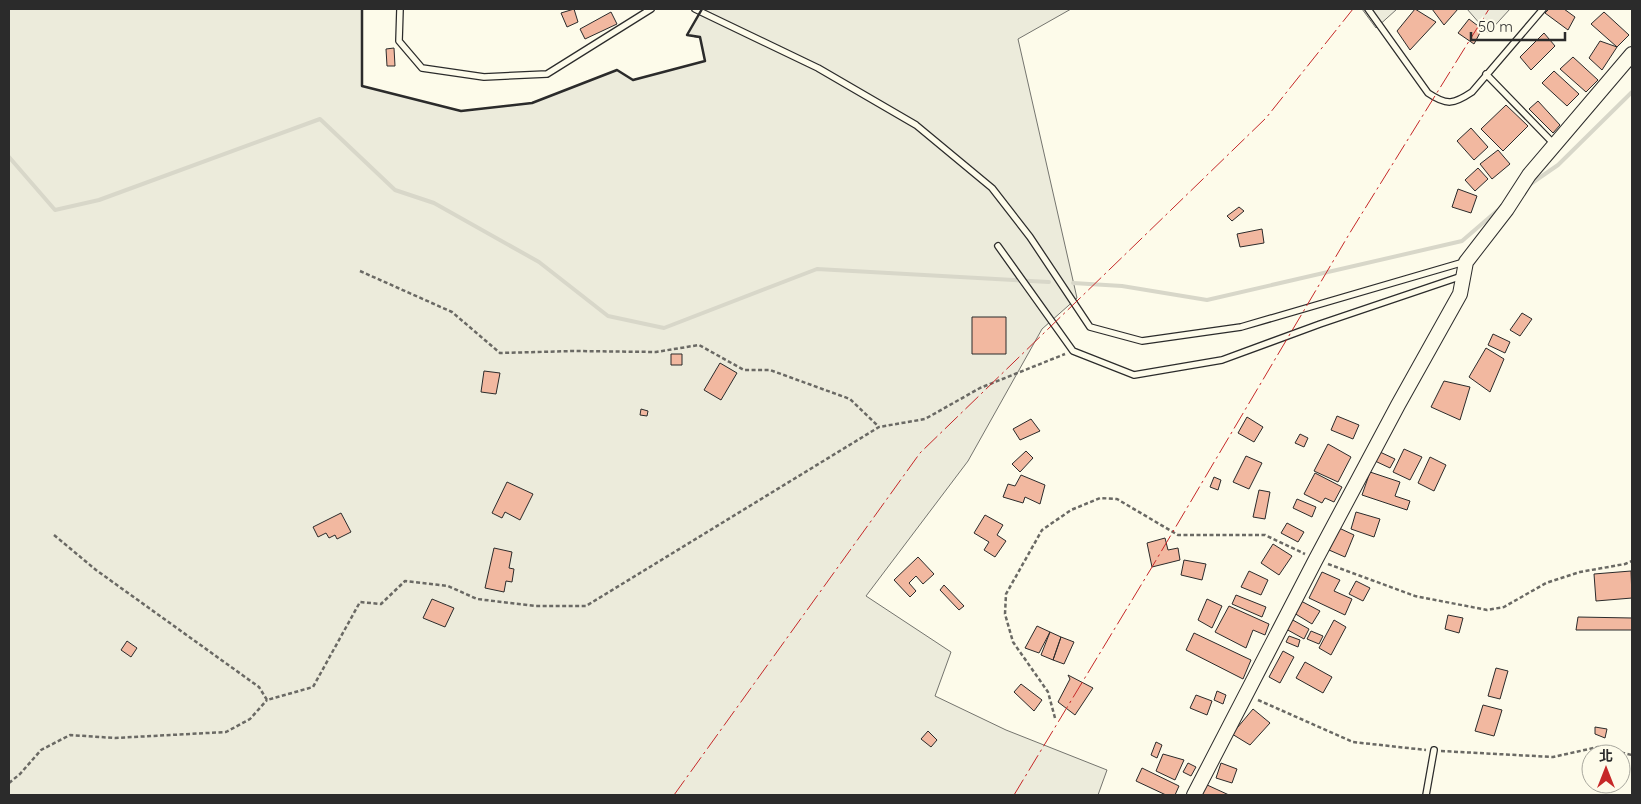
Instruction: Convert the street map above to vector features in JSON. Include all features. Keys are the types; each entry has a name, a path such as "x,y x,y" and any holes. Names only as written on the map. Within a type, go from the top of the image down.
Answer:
{"street":[{"path":"1194,795 1316,559 1460,294 1466,262 1513,200 1529,175 1632,54"}],"lane":[{"path":"400,9 399,41 422,68 484,77 547,74 651,9"},
{"path":"695,9 818,68 916,125 992,188 1030,236 1090,326 1142,341 1241,327 1466,262"},
{"path":"1368,9 1428,93 1440,101 1457,102 1472,92 1543,9"},
{"path":"1486,74 1554,144"},
{"path":"998,246 1073,351 1134,375 1222,360 1320,324 1464,276"},
{"path":"1426,795 1434,750"}],"path":[{"path":"360,271 452,312 500,353 574,351 656,352 699,344 744,370 770,370 850,399 878,427"},
{"path":"9,783 20,774 41,750 70,735 115,738 226,732 250,719 268,700 313,687 360,602 381,604 405,581 448,586 477,599 536,606 586,606 878,427 925,419 980,388 1073,351"},
{"path":"1055,718 1048,692 1013,642 1005,614 1006,594 1042,530 1071,510 1100,498 1117,499 1178,535 1266,535 1316,559 1415,596 1487,610 1504,607 1546,583 1580,572 1632,561"},
{"path":"54,535 96,570 259,687 268,700"}],"shaded area":[{"path":"9,9 362,9 362,86 461,111 532,103 617,70 633,80 705,61 700,38 687,35 702,9 1071,9 1018,39 1077,298 1042,329 968,461 866,596 951,652 935,696 1006,730 1107,770 1098,795 9,795"},
{"path":"1362,9 1397,9 1376,28"},
{"path":"1467,9 1510,9 1488,33"}],"building":[{"path":"574,9 578,22 567,27 561,13"},
{"path":"1415,9 1436,22 1410,50 1397,31"},
{"path":"1432,9 1458,9 1444,25"},
{"path":"1549,9 1564,9 1575,17 1568,30 1545,13"},
{"path":"611,12 617,24 585,39 580,29"},
{"path":"1604,12 1629,35 1617,47 1591,24"},
{"path":"1469,19 1482,29 1474,44 1458,33"},
{"path":"1544,33 1555,46 1531,70 1520,57"},
{"path":"1600,41 1617,47 1602,70 1589,58"},
{"path":"394,48 395,66 387,66 386,49"},
{"path":"1573,57 1598,80 1586,92 1560,69"},
{"path":"1554,71 1579,94 1567,106 1542,83"},
{"path":"1538,101 1560,125 1553,133 1529,109"},
{"path":"1506,105 1528,126 1503,151 1481,129"},
{"path":"1471,128 1488,147 1474,160 1457,141"},
{"path":"1498,150 1510,164 1492,179 1480,164"},
{"path":"1478,168 1488,179 1475,191 1465,180"},
{"path":"1458,189 1477,196 1471,213 1452,207"},
{"path":"1239,207 1244,211 1232,221 1227,216"},
{"path":"1262,229 1264,243 1240,247 1237,234"},
{"path":"1522,313 1532,319 1520,336 1510,330"},
{"path":"972,317 1006,317 1006,354 972,354"},
{"path":"1493,334 1510,342 1505,353 1488,345"},
{"path":"1486,348 1504,359 1490,392 1469,377"},
{"path":"671,354 682,354 682,365 671,365"},
{"path":"720,363 737,373 721,400 704,390"},
{"path":"484,371 500,373 496,394 481,392"},
{"path":"1444,381 1470,387 1460,420 1431,407"},
{"path":"641,409 648,411 647,416 640,415"},
{"path":"1337,416 1359,425 1353,439 1331,430"},
{"path":"1247,417 1263,427 1254,442 1238,433"},
{"path":"1031,419 1040,431 1020,440 1013,429"},
{"path":"1300,434 1308,438 1304,447 1295,443"},
{"path":"1328,444 1351,457 1338,482 1314,471"},
{"path":"1404,449 1422,457 1410,480 1393,472"},
{"path":"1026,451 1033,458 1020,472 1012,464"},
{"path":"1380,452 1395,459 1390,468 1375,461"},
{"path":"1246,456 1262,463 1249,489 1233,482"},
{"path":"1430,457 1446,465 1434,491 1418,483"},
{"path":"1370,472 1400,482 1395,496 1410,501 1407,510 1362,495"},
{"path":"1315,473 1342,487 1334,502 1325,498 1322,503 1304,494"},
{"path":"1021,475 1045,485 1040,504 1025,497 1023,503 1003,497 1008,484 1015,486"},
{"path":"1214,477 1221,480 1218,490 1210,487"},
{"path":"507,482 533,494 520,520 505,512 502,518 492,513"},
{"path":"1259,490 1270,492 1265,519 1253,517"},
{"path":"1297,499 1316,507 1312,517 1293,508"},
{"path":"1356,512 1380,519 1374,537 1351,529"},
{"path":"341,513 351,532 337,539 335,535 329,538 326,533 318,537 313,527"},
{"path":"985,515 1003,525 997,535 1006,541 995,557 984,550 989,542 974,533"},
{"path":"1287,523 1304,532 1298,542 1281,533"},
{"path":"1339,528 1354,535 1345,557 1329,550"},
{"path":"1165,538 1168,550 1178,548 1180,560 1152,567 1147,543"},
{"path":"1273,544 1292,556 1279,575 1261,563"},
{"path":"494,548 512,552 509,568 514,569 512,582 506,581 504,592 485,588"},
{"path":"918,557 934,574 923,584 916,576 909,583 916,591 910,597 894,580"},
{"path":"1184,560 1206,564 1202,580 1181,575"},
{"path":"1249,571 1268,580 1261,595 1241,587"},
{"path":"1631,571 1632,598 1596,601 1594,574"},
{"path":"1322,572 1340,580 1334,591 1352,599 1345,615 1309,598"},
{"path":"1356,581 1370,588 1363,601 1349,594"},
{"path":"944,585 964,606 959,610 940,590"},
{"path":"1236,595 1266,607 1262,617 1232,604"},
{"path":"432,599 454,608 445,627 423,618"},
{"path":"1207,599 1222,606 1212,628 1198,620"},
{"path":"1301,601 1320,611 1312,624 1294,613"},
{"path":"1229,606 1269,624 1265,635 1253,630 1246,648 1215,632"},
{"path":"1448,615 1463,618 1459,633 1445,629"},
{"path":"1578,617 1632,618 1632,630 1576,630"},
{"path":"1291,619 1309,629 1304,639 1286,629"},
{"path":"1334,620 1346,627 1331,655 1319,648"},
{"path":"1037,626 1050,632 1039,653 1025,648"},
{"path":"1311,631 1323,636 1319,644 1307,639"},
{"path":"1050,632 1061,637 1053,660 1041,655"},
{"path":"1194,633 1251,660 1243,679 1186,650"},
{"path":"1289,636 1300,640 1298,647 1286,642"},
{"path":"1061,637 1074,642 1064,664 1053,660"},
{"path":"127,641 137,648 131,657 121,650"},
{"path":"1283,651 1294,657 1280,683 1269,677"},
{"path":"1305,662 1332,677 1323,693 1296,678"},
{"path":"1496,668 1508,671 1500,699 1488,696"},
{"path":"1068,675 1093,688 1075,715 1058,702 1070,679"},
{"path":"1021,684 1042,700 1034,711 1014,692"},
{"path":"1217,691 1226,695 1223,704 1214,700"},
{"path":"1196,695 1212,701 1207,715 1190,708"},
{"path":"1483,705 1502,710 1494,736 1475,731"},
{"path":"1253,709 1270,723 1250,745 1232,734"},
{"path":"1595,727 1607,729 1605,738 1595,734"},
{"path":"928,731 937,740 931,747 921,739"},
{"path":"1156,742 1162,745 1157,758 1151,755"},
{"path":"1163,754 1184,760 1175,780 1156,771"},
{"path":"1188,763 1196,767 1191,776 1183,772"},
{"path":"1221,763 1237,769 1232,783 1216,778"},
{"path":"1142,768 1179,786 1175,795 1166,795 1136,781"},
{"path":"1205,784 1229,795 1199,795"}],"waterway":[{"path":"1529,185 1558,165 1632,92"},
{"path":"9,157 55,210 99,200 320,119 395,190 434,203 539,262 608,316 664,328 817,269 1049,282"},
{"path":"1073,283 1122,286 1207,300 1462,241 1498,210"}],"wall":[{"path":"362,9 362,86 461,111 532,103 617,70 633,80 705,61 700,37 687,35 702,9"}],"power":[{"path":"674,795 920,453 1266,118 1353,9"},
{"path":"1014,795 1152,567 1351,231 1489,9"}]}
